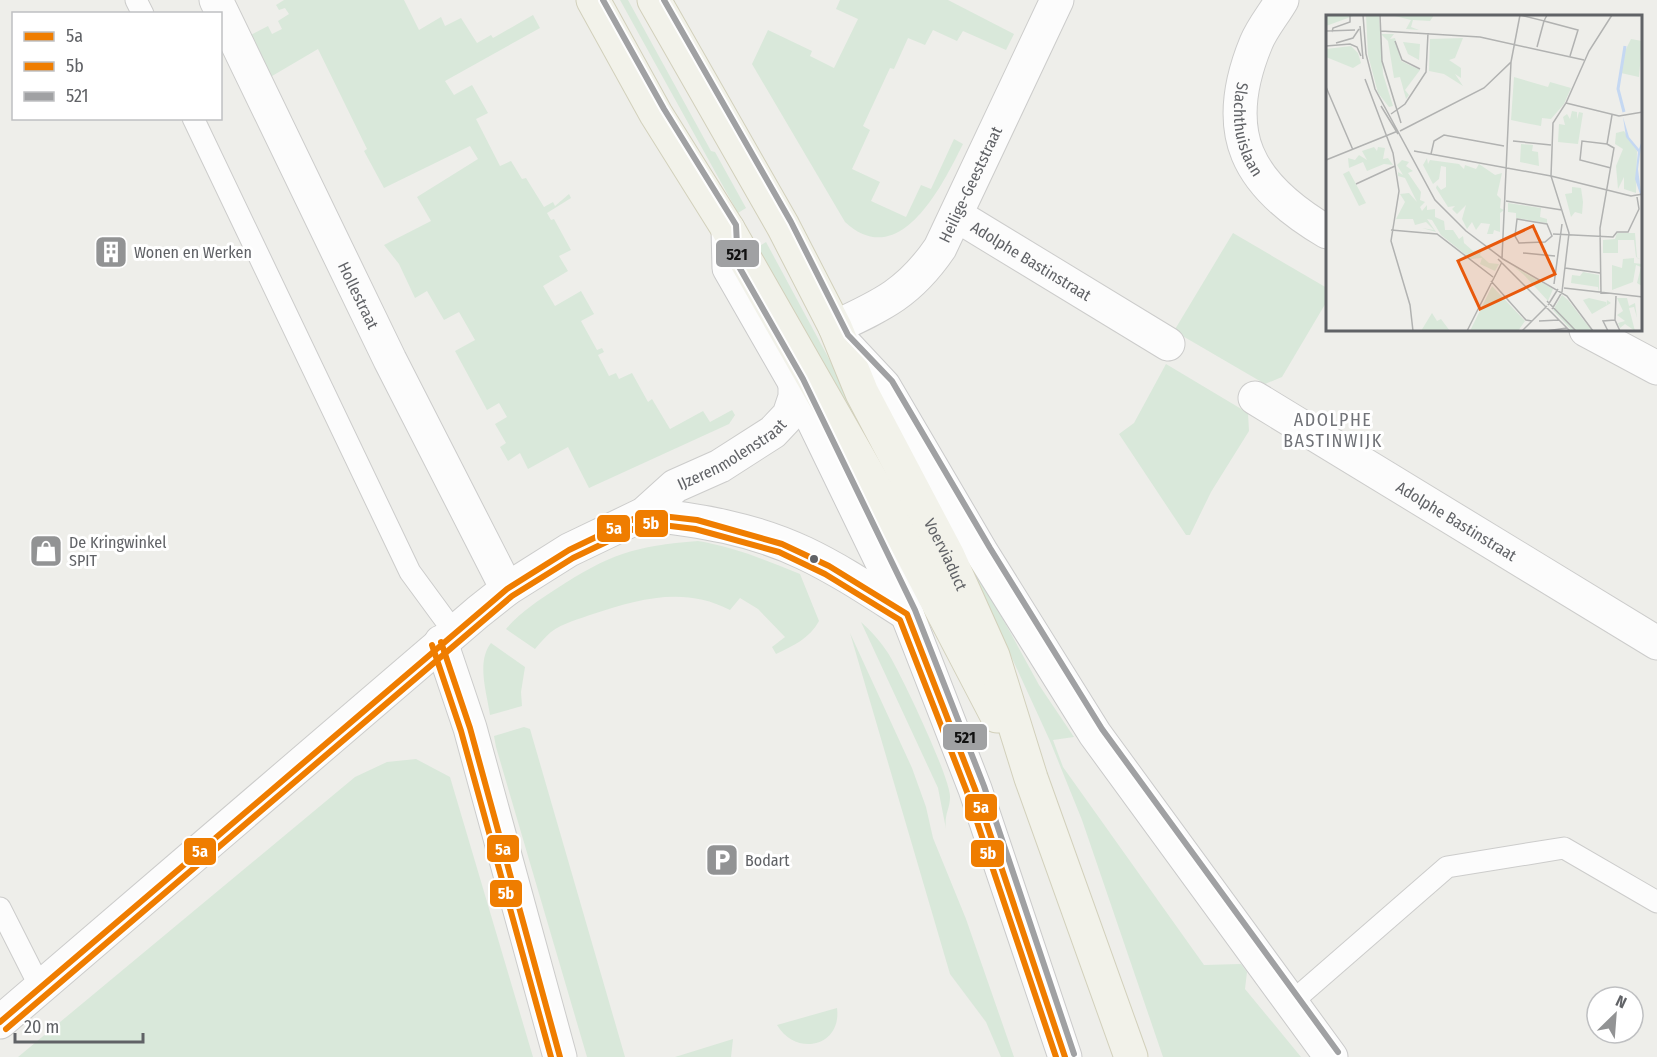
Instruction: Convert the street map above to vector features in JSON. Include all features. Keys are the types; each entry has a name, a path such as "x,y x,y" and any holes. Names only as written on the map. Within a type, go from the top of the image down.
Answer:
{"main road":[{"name":"Voerviaduct","path":"593,0 656,114 728,229 862,464 1031,778"},
{"name":"Voerviaduct","path":"654,0 783,226 838,334 862,393 948,556 993,656 1031,778 1131,1057"}],"street":[{"name":"Heilige-Geeststraat","path":"838,334 884,305 923,273 940,248 1058,0"},
{"name":"Slachthuislaan","path":"1282,0 1257,42 1242,88 1239,130 1250,162 1274,196 1326,231"},
{"name":"Hollestraat","path":"222,12 390,360 507,589"},
{"name":"Adolphe Bastinstraat","path":"956,215 1168,344"},
{"path":"728,229 729,268 795,383 907,614 975,789 1065,1057"},
{"path":"1590,332 1657,368"},
{"path":"838,334 884,386 988,563 1095,734 1293,1001 1331,1057"},
{"name":"IJzerenmolenstraat","path":"644,514 675,486 720,466 779,427 792,405 795,383"},
{"name":"Adolphe Bastinstraat","path":"1255,398 1657,643"},
{"path":"0,1022 448,637 507,589 569,550 644,514"},
{"name":"IJzerenmolenstraat","path":"644,514 698,520 782,544 829,566 907,614"},
{"path":"448,637 470,728 560,1057"}],"lane":[{"path":"194,120 410,572 448,637"},
{"path":"1293,1001 1447,867 1563,848 1657,902"},
{"path":"0,909 40,987"}],"green space":[{"path":"284,0 404,0 419,30 441,17 445,26 461,18 477,43 491,35 493,38 533,15 540,28 445,81 454,95 472,85 488,113 476,119 500,166 511,161 522,179 526,178 544,207 553,202 555,206 569,194 571,198 547,213 551,220 554,219 571,250 559,256 568,271 543,286 555,306 581,291 594,314 581,321 597,350 602,348 604,352 598,355 609,376 616,373 619,379 632,373 648,402 652,399 670,429 703,411 710,422 732,410 735,415 729,424 589,488 568,447 528,469 520,453 508,461 500,447 506,443 495,424 507,417 499,403 487,410 455,351 475,340 459,312 444,320 427,291 415,298 399,264 384,245 431,221 417,197 478,159 470,146 384,188 364,151 367,149 318,49 267,79 245,38 268,26 272,34 282,29 278,21 289,14 285,8 279,10 276,5"},
{"path":"620,0 628,0 711,151 715,152 746,208 738,213"},
{"path":"840,0 948,0 1014,34 1006,50 963,31 957,41 933,30 925,45 908,38 894,69 890,68 863,126 870,130 852,169 880,182 871,201 906,217 921,185 931,189 954,139 963,144 944,180 917,217 901,230 884,237 865,235 845,222 752,64 768,30 812,51 810,56 834,68 858,19 836,9"},
{"path":"1233,233 1326,287 1326,303 1282,377 1265,384 1174,331"},
{"path":"766,242 842,383 921,542 758,247"},
{"path":"1166,364 1248,413 1249,431 1211,492 1190,535 1186,535 1119,434 1134,423"},
{"path":"698,541 737,550 800,574 819,621 815,627 800,641 776,654 772,647 785,637 758,609 740,598 730,610 696,598 662,597 627,604 561,626 551,632 535,649 506,629 523,612 592,567 639,549"},
{"path":"967,560 986,588 1039,685 1074,737 1053,740 1063,767 1204,965 1241,964 1247,972 1245,989 1301,1057 1163,1057 1082,820 1050,741"},
{"path":"861,622 888,653 934,749 950,797 946,829 938,788"},
{"path":"850,633 912,768 926,807 933,838 966,919 1014,1057 1001,1057 986,1022 950,974"},
{"path":"491,643 525,667 521,692 522,706 490,715 483,668"},
{"path":"524,727 530,729 625,1057 587,1057 496,747 494,736"},
{"path":"416,759 450,777 533,1057 18,1057 355,777 387,762"},
{"path":"837,1008 837,1021 832,1032 825,1039 816,1043 806,1044 795,1041 785,1035 777,1025"},
{"path":"733,1039 731,1057 675,1057"}],"transit line":[{"name":"521","path":"603,0 664,109 736,225 738,265 803,379 915,610 984,786 1074,1054"},
{"name":"521","path":"664,0 791,222 848,335 892,381 990,548 1102,729 1338,1052"},
{"name":"5a","path":"0,1022 507,589 569,550 644,514 697,520 782,544 829,566 907,614 975,789 1065,1057"},
{"name":"5b","path":"6,1029 512,596 573,558 646,523 695,529 779,552 825,574 900,620 967,792 1056,1057"},
{"name":"5a","path":"441,642 470,728 560,1057"},
{"name":"5b","path":"432,645 461,731 551,1057"}],"place":[{"name":"Wonen en Werken","path":"111,252"},
{"name":"De Kringwinkel SPIT","path":"46,551"},
{"name":"Bodart","path":"722,860"}],"district":[{"name":"ADOLPHE BASTINWIJK","path":"1333,430"}]}
